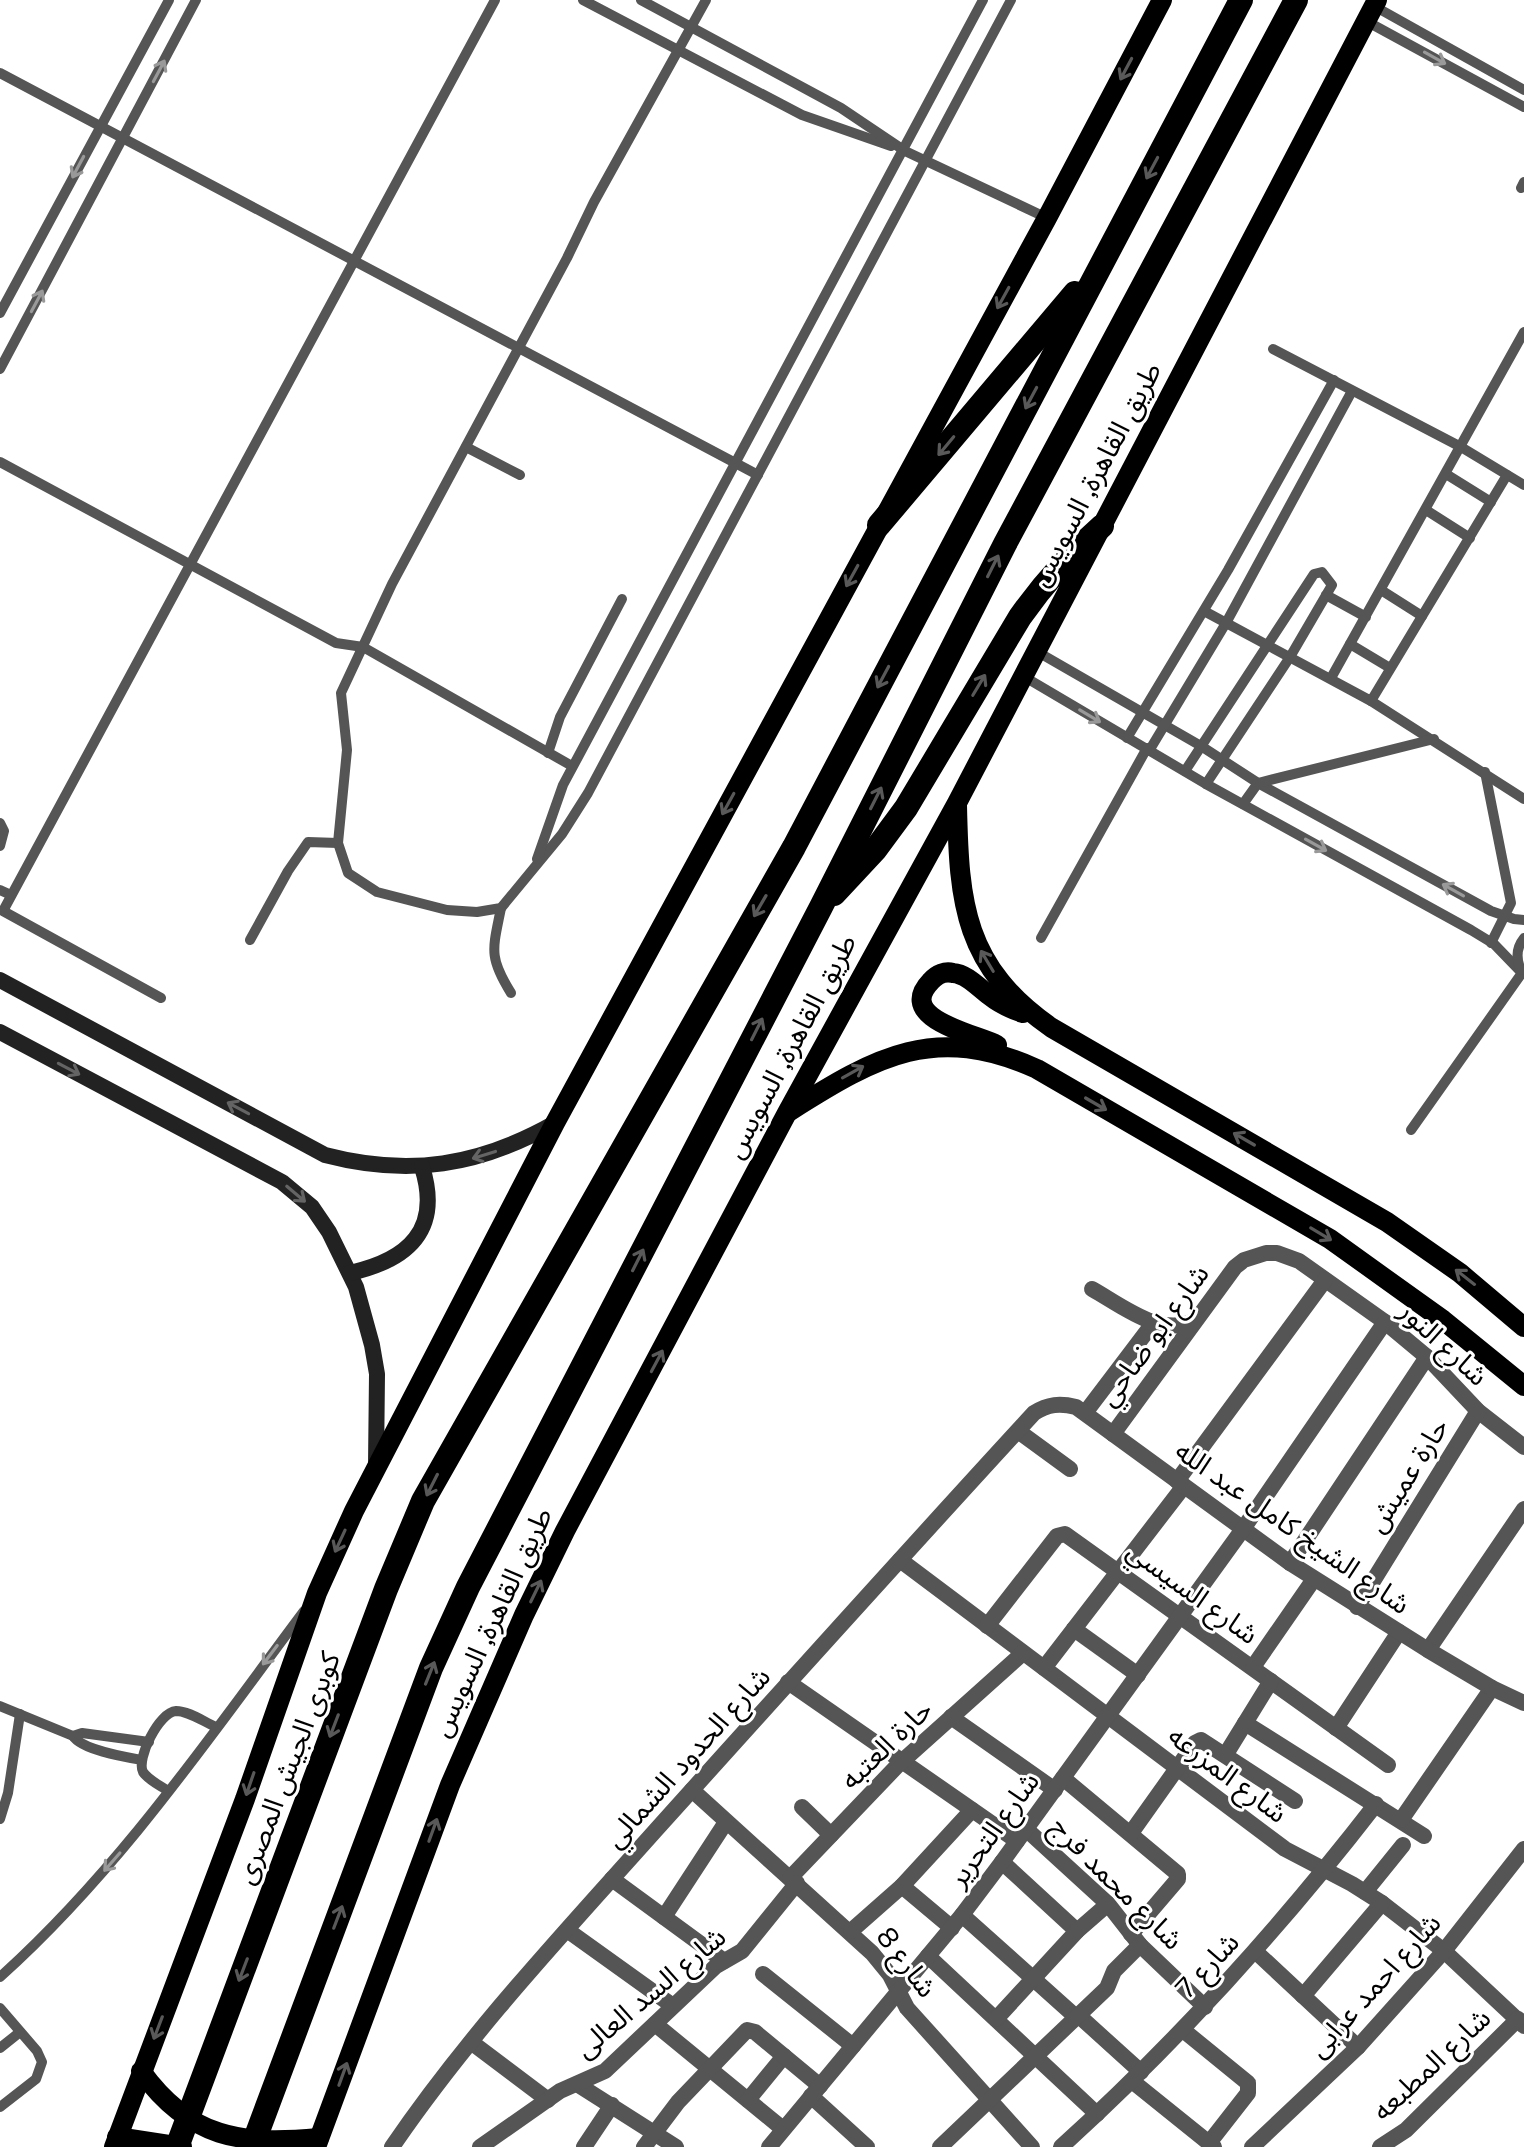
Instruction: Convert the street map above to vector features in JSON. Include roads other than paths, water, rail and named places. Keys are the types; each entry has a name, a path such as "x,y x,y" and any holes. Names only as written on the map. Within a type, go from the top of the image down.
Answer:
{"highway":[{"path":"879,525 1105,258 1241,0"},
{"name":"طريق القاهرة, السويس","path":"252,2147 431,1668 481,1560 821,907 1005,544 1296,0"},
{"name":"كوبرى الجيش المصرى","path":"179,2147 386,1589 423,1501 794,847 1105,258"},
{"path":"821,907 858,870 898,819 1038,592 1057,568 1102,526"}],"main road":[{"path":"179,2147 116,2142 245,1799 317,1593 375,1471 555,1123 1047,218 1162,0"},
{"name":"طريق القاهرة, السويس","path":"318,2142 450,1785 524,1615 787,1113 957,803 1373,9"},
{"path":"957,803 958,876 973,936 1005,988 1035,1016"},
{"path":"1524,1327 1460,1273 1387,1222 1035,1016 1000,1003 955,973 940,974 925,990 924,1005 931,1018 990,1042 1330,1239 1443,1320 1524,1386"},
{"path":"787,1113 867,1065 908,1051 974,1049 1017,1060"},
{"path":"141,2071 166,2102 217,2132 255,2141 318,2142"}],"street":[{"path":"0,980 325,1155 373,1165 422,1167 478,1157 505,1148 555,1123"},
{"path":"0,1032 282,1182 312,1207 350,1273 365,1316 377,1374 375,1471"},
{"path":"350,1273 392,1260 418,1235 429,1201 422,1167"},
{"name":"شارع النور","path":"1235,1267 1255,1256 1277,1253 1299,1261 1385,1322 1427,1357 1478,1411 1524,1447"},
{"name":"شارع ابو ضاحي","path":"1113,1434 1235,1267"},
{"path":"1044,1668 1118,1571 1325,1280"},
{"path":"1092,1289 1154,1322 1175,1328 1196,1320"},
{"path":"1085,1413 1154,1322"},
{"name":"شارع التحرير","path":"769,2147 957,1922 1002,1862 1243,1529 1385,1322"},
{"path":"1290,1563 1427,1357"},
{"name":"شارع الشيخ كامل عبد الله","path":"1034,1413 1054,1404 1076,1407 1314,1579 1492,1688 1524,1703"},
{"name":"حارة عميش","path":"1357,1607 1478,1411"},
{"name":"شارع الحدود الشمالي","path":"392,2147 471,2042 567,1930 1034,1413"},
{"path":"1018,1431 1070,1469"},
{"path":"1428,1650 1524,1509"},
{"name":"شارع السيسي","path":"987,1626 1060,1534 1073,1537 1388,1765"},
{"name":"شارع المزرعه","path":"900,1560 1285,1849 1382,1903 1444,1951 1521,2023"},
{"path":"1253,1667 1314,1579"},
{"path":"1074,1629 1138,1675"},
{"path":"1336,1728 1399,1632"},
{"name":"حارة العتبه","path":"794,1880 831,1835 903,1762 1023,1653"},
{"path":"1226,1754 1271,1681"},
{"name":"شارع محمد فرج","path":"788,1682 972,1810 1022,1835 1108,1904 1136,1939 1205,2007"},
{"path":"1401,1820 1492,1688"},
{"path":"940,2147 1107,1988 1114,1971 1179,1877 1131,1833 951,1717"},
{"path":"1245,1723 1424,1836"},
{"path":"1131,1833 1197,1740 1203,1740 1226,1754 1295,1801"},
{"name":"شارع 8","path":"692,1790 851,1931 884,1967 907,2008 1032,2147"},
{"name":"شارع 7","path":"1061,2147 1137,2077 1256,1952 1376,1804"},
{"path":"802,1807 831,1835"},
{"path":"851,1931 902,1886 972,1810"},
{"path":"664,1917 726,1822"},
{"path":"1365,1892 1403,1845"},
{"name":"شارع احمد عرابى","path":"1252,2147 1358,2047 1444,1951 1524,1849"},
{"path":"1002,1862 1077,1931"},
{"path":"612,1879 724,1961"},
{"name":"شارع السد العالى","path":"480,2147 565,2088 605,2071 724,1961 742,1951 794,1880"},
{"path":"902,1886 1032,1978 1077,2016 1137,2077 1212,2145 1248,2093 1248,2083 1183,2030"},
{"path":"1303,1996 1382,1903"},
{"path":"996,2019 1077,1931 1108,1904"},
{"path":"567,1930 673,2006"},
{"path":"1256,1952 1358,2047"},
{"path":"928,1956 1097,2114"},
{"path":"763,1974 853,2046"},
{"name":"شارع المطبعه","path":"1380,2147 1406,2130 1521,2023"},
{"path":"655,2024 783,2129"},
{"path":"644,2147 708,2067 747,2030 755,2032 784,2056 867,2147"},
{"path":"471,2042 548,2100"},
{"path":"748,2100 784,2056"},
{"path":"577,2084 676,2147"},
{"path":"584,2147 612,2105"}],"lane":[{"path":"0,313 169,0"},
{"path":"0,369 196,0"},
{"path":"161,998 3,911 495,0"},
{"path":"583,0 802,115 905,151 1047,218"},
{"path":"641,0 841,108 905,151"},
{"path":"501,908 477,912 447,910 377,892 348,873 338,843 347,750 341,693 392,584 594,202 706,0"},
{"path":"535,864 572,766 905,151 983,0"},
{"path":"511,993 496,969 493,950 501,908 562,834 588,793 1011,0"},
{"path":"1373,9 1524,90"},
{"path":"1373,9 1524,107"},
{"path":"0,73 758,475"},
{"path":"1331,678 1524,332"},
{"path":"1273,349 1461,447 1524,485"},
{"path":"1127,738 1204,611 1334,380"},
{"path":"1041,938 1148,750 1166,726 1226,623 1352,391"},
{"path":"466,447 520,475"},
{"path":"0,462 336,643 363,647 572,766"},
{"path":"1446,474 1491,502"},
{"path":"1371,701 1507,475"},
{"path":"1426,510 1470,538"},
{"path":"1258,516 1277,527"},
{"path":"1185,771 1317,572 1330,579 1332,585 1290,657 1206,784"},
{"path":"1381,590 1422,616"},
{"path":"1326,595 1366,617"},
{"path":"548,753 560,717 622,599"},
{"path":"1204,611 1371,701 1524,799"},
{"path":"1350,644 1390,668"},
{"path":"1036,651 1201,746 1258,783 1506,917 1524,920"},
{"path":"1023,676 1206,784 1491,943 1523,974"},
{"path":"1243,804 1258,783 1434,739"},
{"path":"1485,772 1510,900 1506,917 1491,943"},
{"path":"0,823 4,831 0,846"},
{"path":"250,940 288,871 308,842 338,843"},
{"path":"0,890 11,895"},
{"path":"1523,974 1517,962 1517,951 1524,938"},
{"path":"1411,1130 1523,974"},
{"path":"0,1977 107,1869 317,1593"},
{"path":"0,1706 73,1736 79,1742 142,1760"},
{"path":"168,1791 146,1777 142,1769 142,1760 158,1721 171,1711 187,1713 216,1727"},
{"path":"0,1819 8,1793 20,1714"},
{"path":"73,1736 82,1733 149,1742"},
{"path":"0,2008 40,2056 42,2068 36,2079 1,2104"},
{"path":"0,2048 20,2032"}]}
